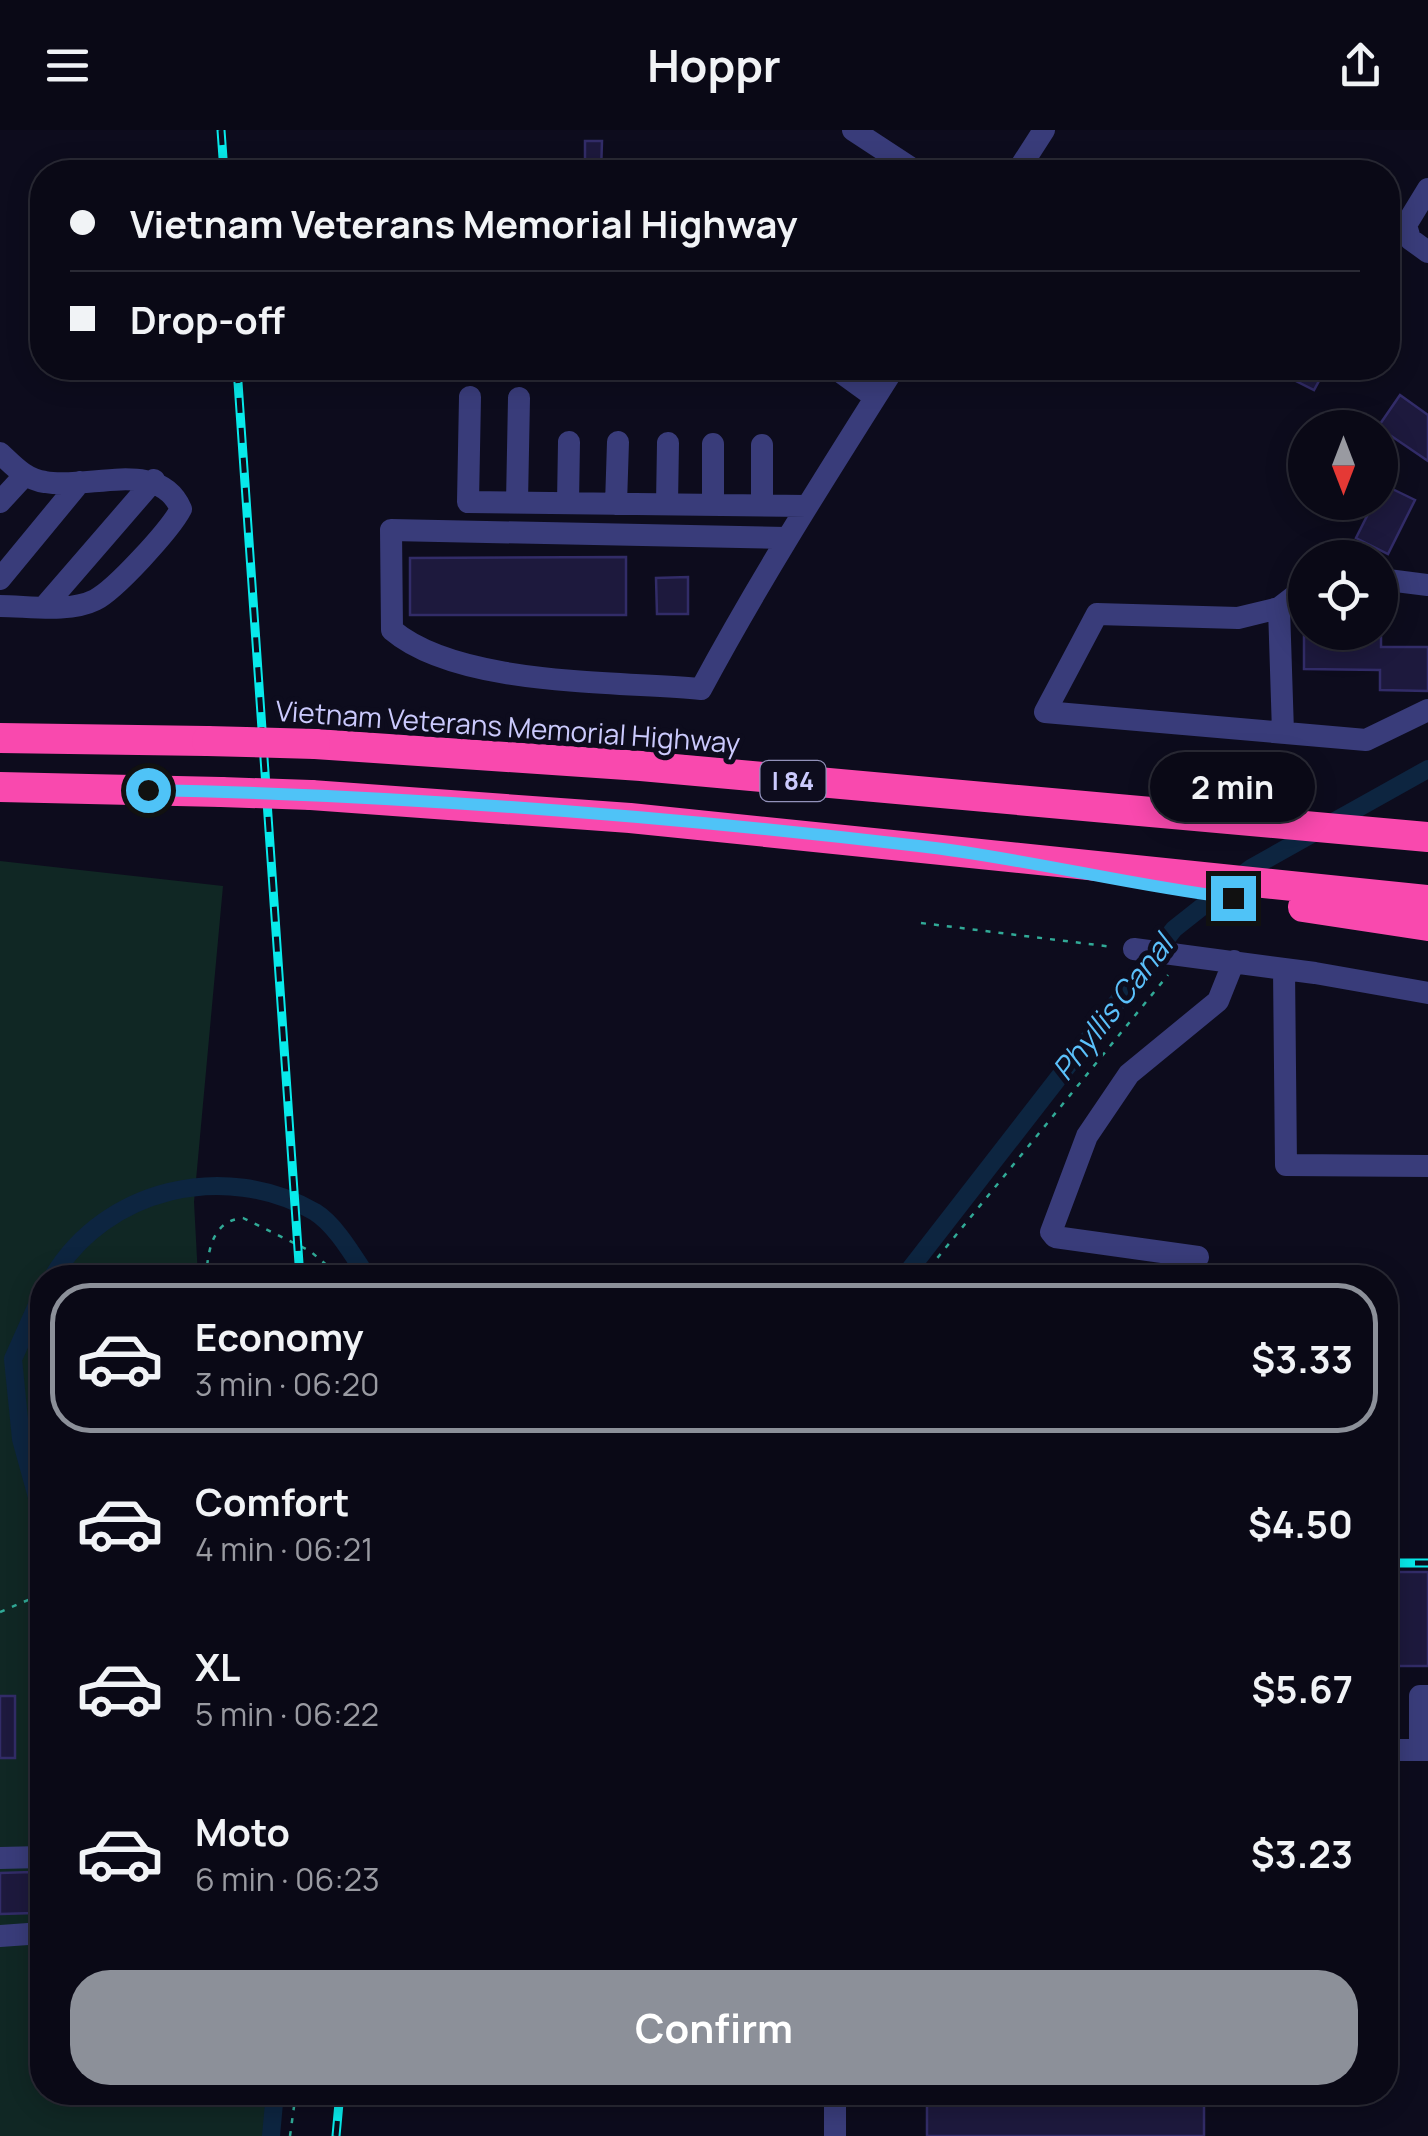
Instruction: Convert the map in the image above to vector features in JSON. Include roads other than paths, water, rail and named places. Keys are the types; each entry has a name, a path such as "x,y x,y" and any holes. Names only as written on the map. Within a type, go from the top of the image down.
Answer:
{"highway":[{"name":"Vietnam Veterans Memorial Highway","path":"0,738 315,744 641,766 1270,826 1428,834"},
{"name":"I 84","path":"0,787 311,795 630,818 1203,874 1272,892 1428,900"},
{"path":"922,846 1174,890 1272,892 1428,926"}],"street":[{"path":"853,130 899,160"},
{"path":"1025,160 1044,130"},
{"path":"1428,189 1406,225 1410,239 1428,252"},
{"path":"852,380 875,397"},
{"path":"786,538 391,530 392,630 414,649 478,669 700,689 757,584 886,380"},
{"path":"470,396 468,502 807,506"},
{"path":"518,502 519,398"},
{"path":"568,503 569,442"},
{"path":"616,504 618,442"},
{"path":"667,504 668,443"},
{"path":"712,505 713,444"},
{"path":"762,444 762,505"},
{"path":"0,453 24,476 46,482 154,480 173,491 181,509 171,528 96,600 0,606"},
{"path":"0,502 24,476"},
{"path":"44,606 154,480"},
{"path":"0,580 80,482"},
{"path":"1398,581 1428,585"},
{"path":"1288,601 1278,608 1238,618 1098,614 1045,712 1366,740 1428,710"},
{"path":"1278,608 1283,732"},
{"path":"1134,949 1284,968 1428,994"},
{"path":"1198,1257 1055,1238 1051,1232 1087,1136 1129,1074 1218,1001 1234,961"},
{"path":"1284,968 1286,1165 1428,1166"},
{"path":"1398,1750 1424,1750 1420,1696 1428,1696"},
{"path":"0,1858 30,1857"},
{"path":"0,1936 30,1935"},
{"path":"834,2105 835,2136"}],"waterway":[{"name":"Phyllis Canal","path":"913,1265 1174,929 1251,868 1428,769"},
{"path":"62,1265 103,1222 135,1204 170,1192 206,1186 280,1196 315,1212 337,1233 359,1265"},
{"name":"Phyllis Canal","path":"30,1321 13,1359 21,1439 30,1472"},
{"name":"Phyllis Canal","path":"271,2136 274,2105"}],"railway":[{"path":"221,130 223,160"},
{"path":"238,380 299,1265"},
{"path":"1398,1563 1428,1563"},
{"path":"336,2136 339,2105"}]}
